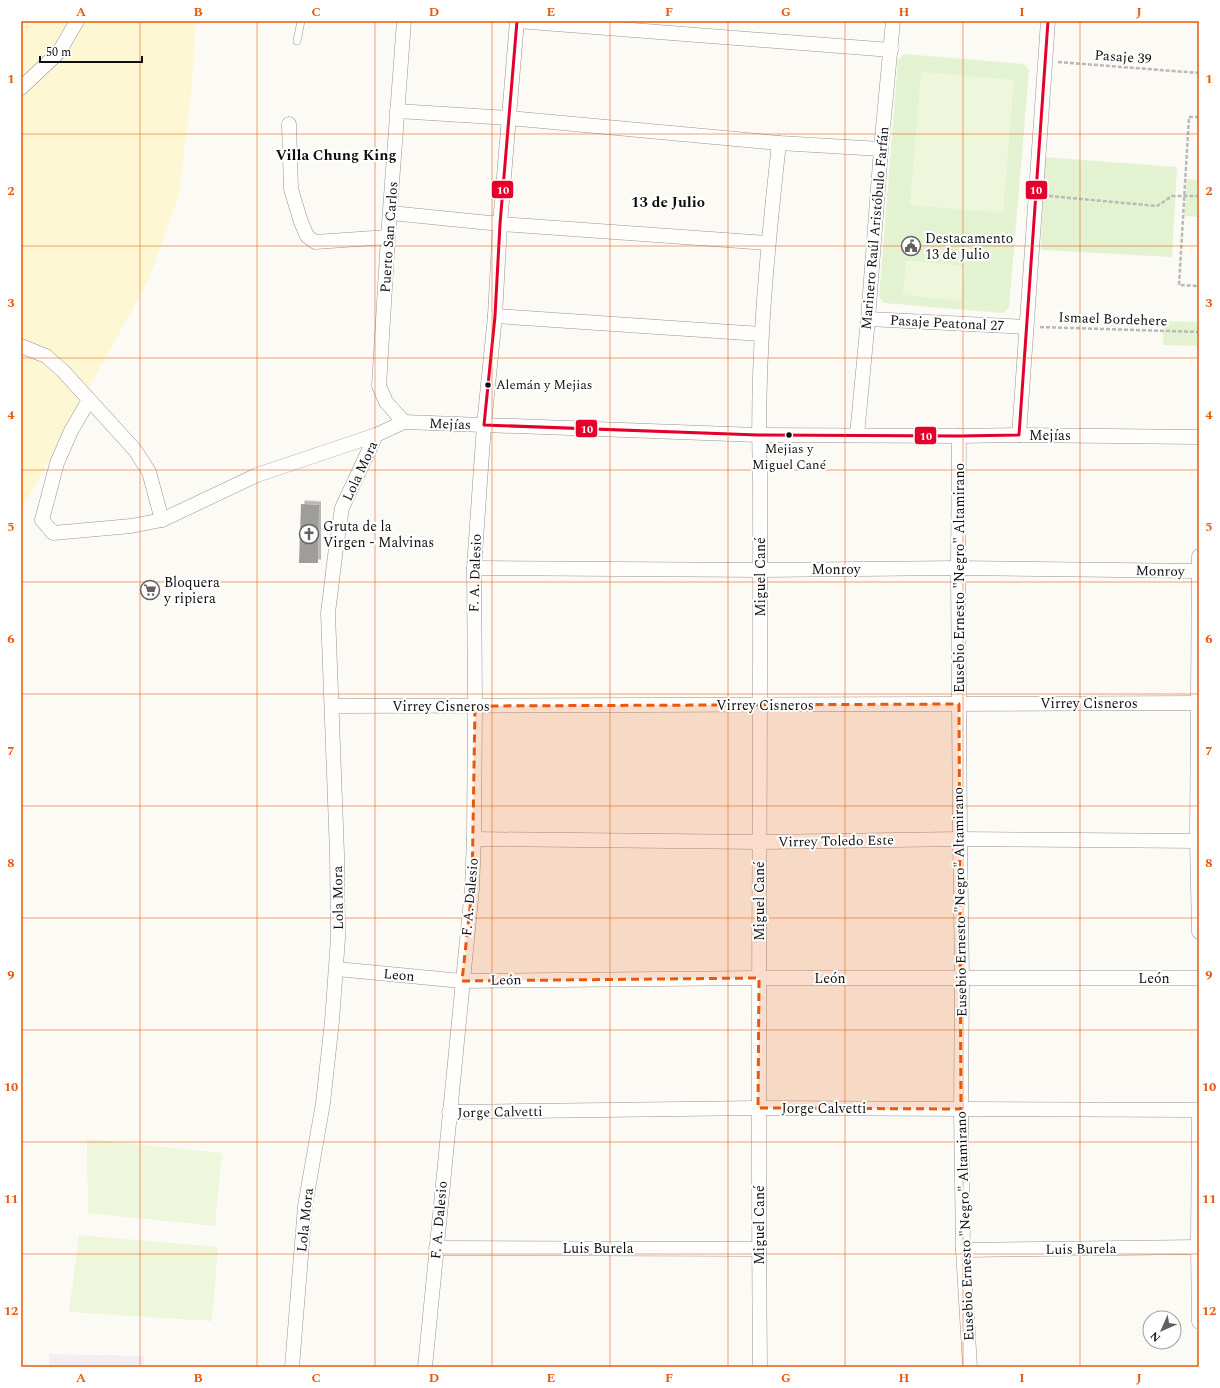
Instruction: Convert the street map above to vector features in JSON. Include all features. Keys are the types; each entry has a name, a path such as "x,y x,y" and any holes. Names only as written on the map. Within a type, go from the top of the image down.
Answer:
{"street":[{"path":"21,88 59,52 77,21"},
{"name":"Puerto San Carlos","path":"404,21 391,213 388,237 380,386 386,402 404,422"},
{"path":"517,21 891,50"},
{"name":"F. A. Dalesio","path":"425,1367 472,889 475,706 474,568 517,21"},
{"name":"Marinero Raúl Aristóbulo Farfán","path":"857,435 893,21"},
{"path":"1019,435 1048,21"},
{"path":"397,111 509,118 779,143 881,149"},
{"path":"289,124 291,190 307,236 315,242 388,237"},
{"name":"Miguel Cané","path":"760,1367 758,1108 760,570 758,435 761,334 768,243 779,143"},
{"path":"391,213 500,224 768,243"},
{"path":"495,316 761,334"},
{"name":"Pasaje Peatonal 27","path":"868,319 1026,327"},
{"path":"21,346 46,356 63,371 135,450 149,472 162,520"},
{"name":"Mejías","path":"89,400 71,431 57,463 42,520 53,533 131,526 162,520 257,475 376,435 404,422 758,435 1199,437"},
{"name":"Lola Mora","path":"292,1367 305,1206 323,1103 337,969 337,854 328,613 342,508 376,435"},
{"name":"Eusebio Ernesto \"Negro\" Altamirano","path":"959,436 958,568 962,978 961,1109 963,1250 970,1367"},
{"path":"1199,556 1199,932"},
{"name":"Monroy","path":"474,568 760,570 958,568 1199,571"},
{"name":"Virrey Cisneros","path":"332,706 1198,702"},
{"name":"Virrey Toledo Este","path":"474,839 760,842 960,839 1198,841"},
{"name":"Leon","path":"337,969 462,981"},
{"name":"León","path":"462,981 759,978 1199,978"},
{"name":"Jorge Calvetti","path":"449,1112 758,1108 1199,1110"},
{"path":"1199,1115 1199,1322"},
{"name":"Luis Burela","path":"963,1250 1198,1247"},
{"name":"Luis Burela","path":"436,1248 759,1249"}],"lane":[{"path":"298,40 301,21"}],"path":[{"name":"Pasaje 39","path":"1046,62 1199,73"},
{"path":"1199,117 1189,117 1183,195 1179,285 1199,286"},
{"path":"1035,195 1157,206 1172,196 1199,196"},
{"name":"Ismael Bordehere","path":"1026,327 1199,332"}],"highlighted area":[{"path":"959,704 961,1109 758,1108 759,978 462,981 472,889 475,706"}],"shaded area":[{"path":"49,1354 144,1356 144,1367 49,1367"}],"green space":[{"path":"905,54 1024,64 1029,70 1009,308 1003,313 884,303 879,297 898,60"},
{"path":"921,72 1014,80 1003,213 910,205"},
{"path":"1044,157 1177,167 1172,257 1041,250"},
{"path":"1187,179 1199,180 1199,217 1184,216"},
{"path":"906,260 965,266 961,301 903,295"},
{"path":"1164,321 1199,322 1199,346 1163,345"},
{"path":"87,1139 222,1153 215,1226 88,1213"},
{"path":"79,1235 218,1247 212,1321 69,1312"}],"sand":[{"path":"21,21 196,21 192,87 179,195 149,279 21,511"}],"building":[{"name":"Gruta de la Virgen - Malvinas","path":"301,504 319,505 318,563 299,563"}],"transit line":[{"name":"10","path":"517,21 500,224 495,316 484,425 758,435 959,436 1019,435 1048,21"}],"place":[{"name":"Destacamento 13 de Julio","path":"911,246"},
{"name":"Alemán y Mejias","path":"488,385"},
{"name":"Mejias y Miguel Cané","path":"789,435"},
{"name":"Gruta de la Virgen - Malvinas","path":"309,534"},
{"name":"Bloquera y ripiera","path":"150,590"}],"district":[{"name":"Villa Chung King","path":"336,155"},
{"name":"13 de Julio","path":"668,202"}]}
